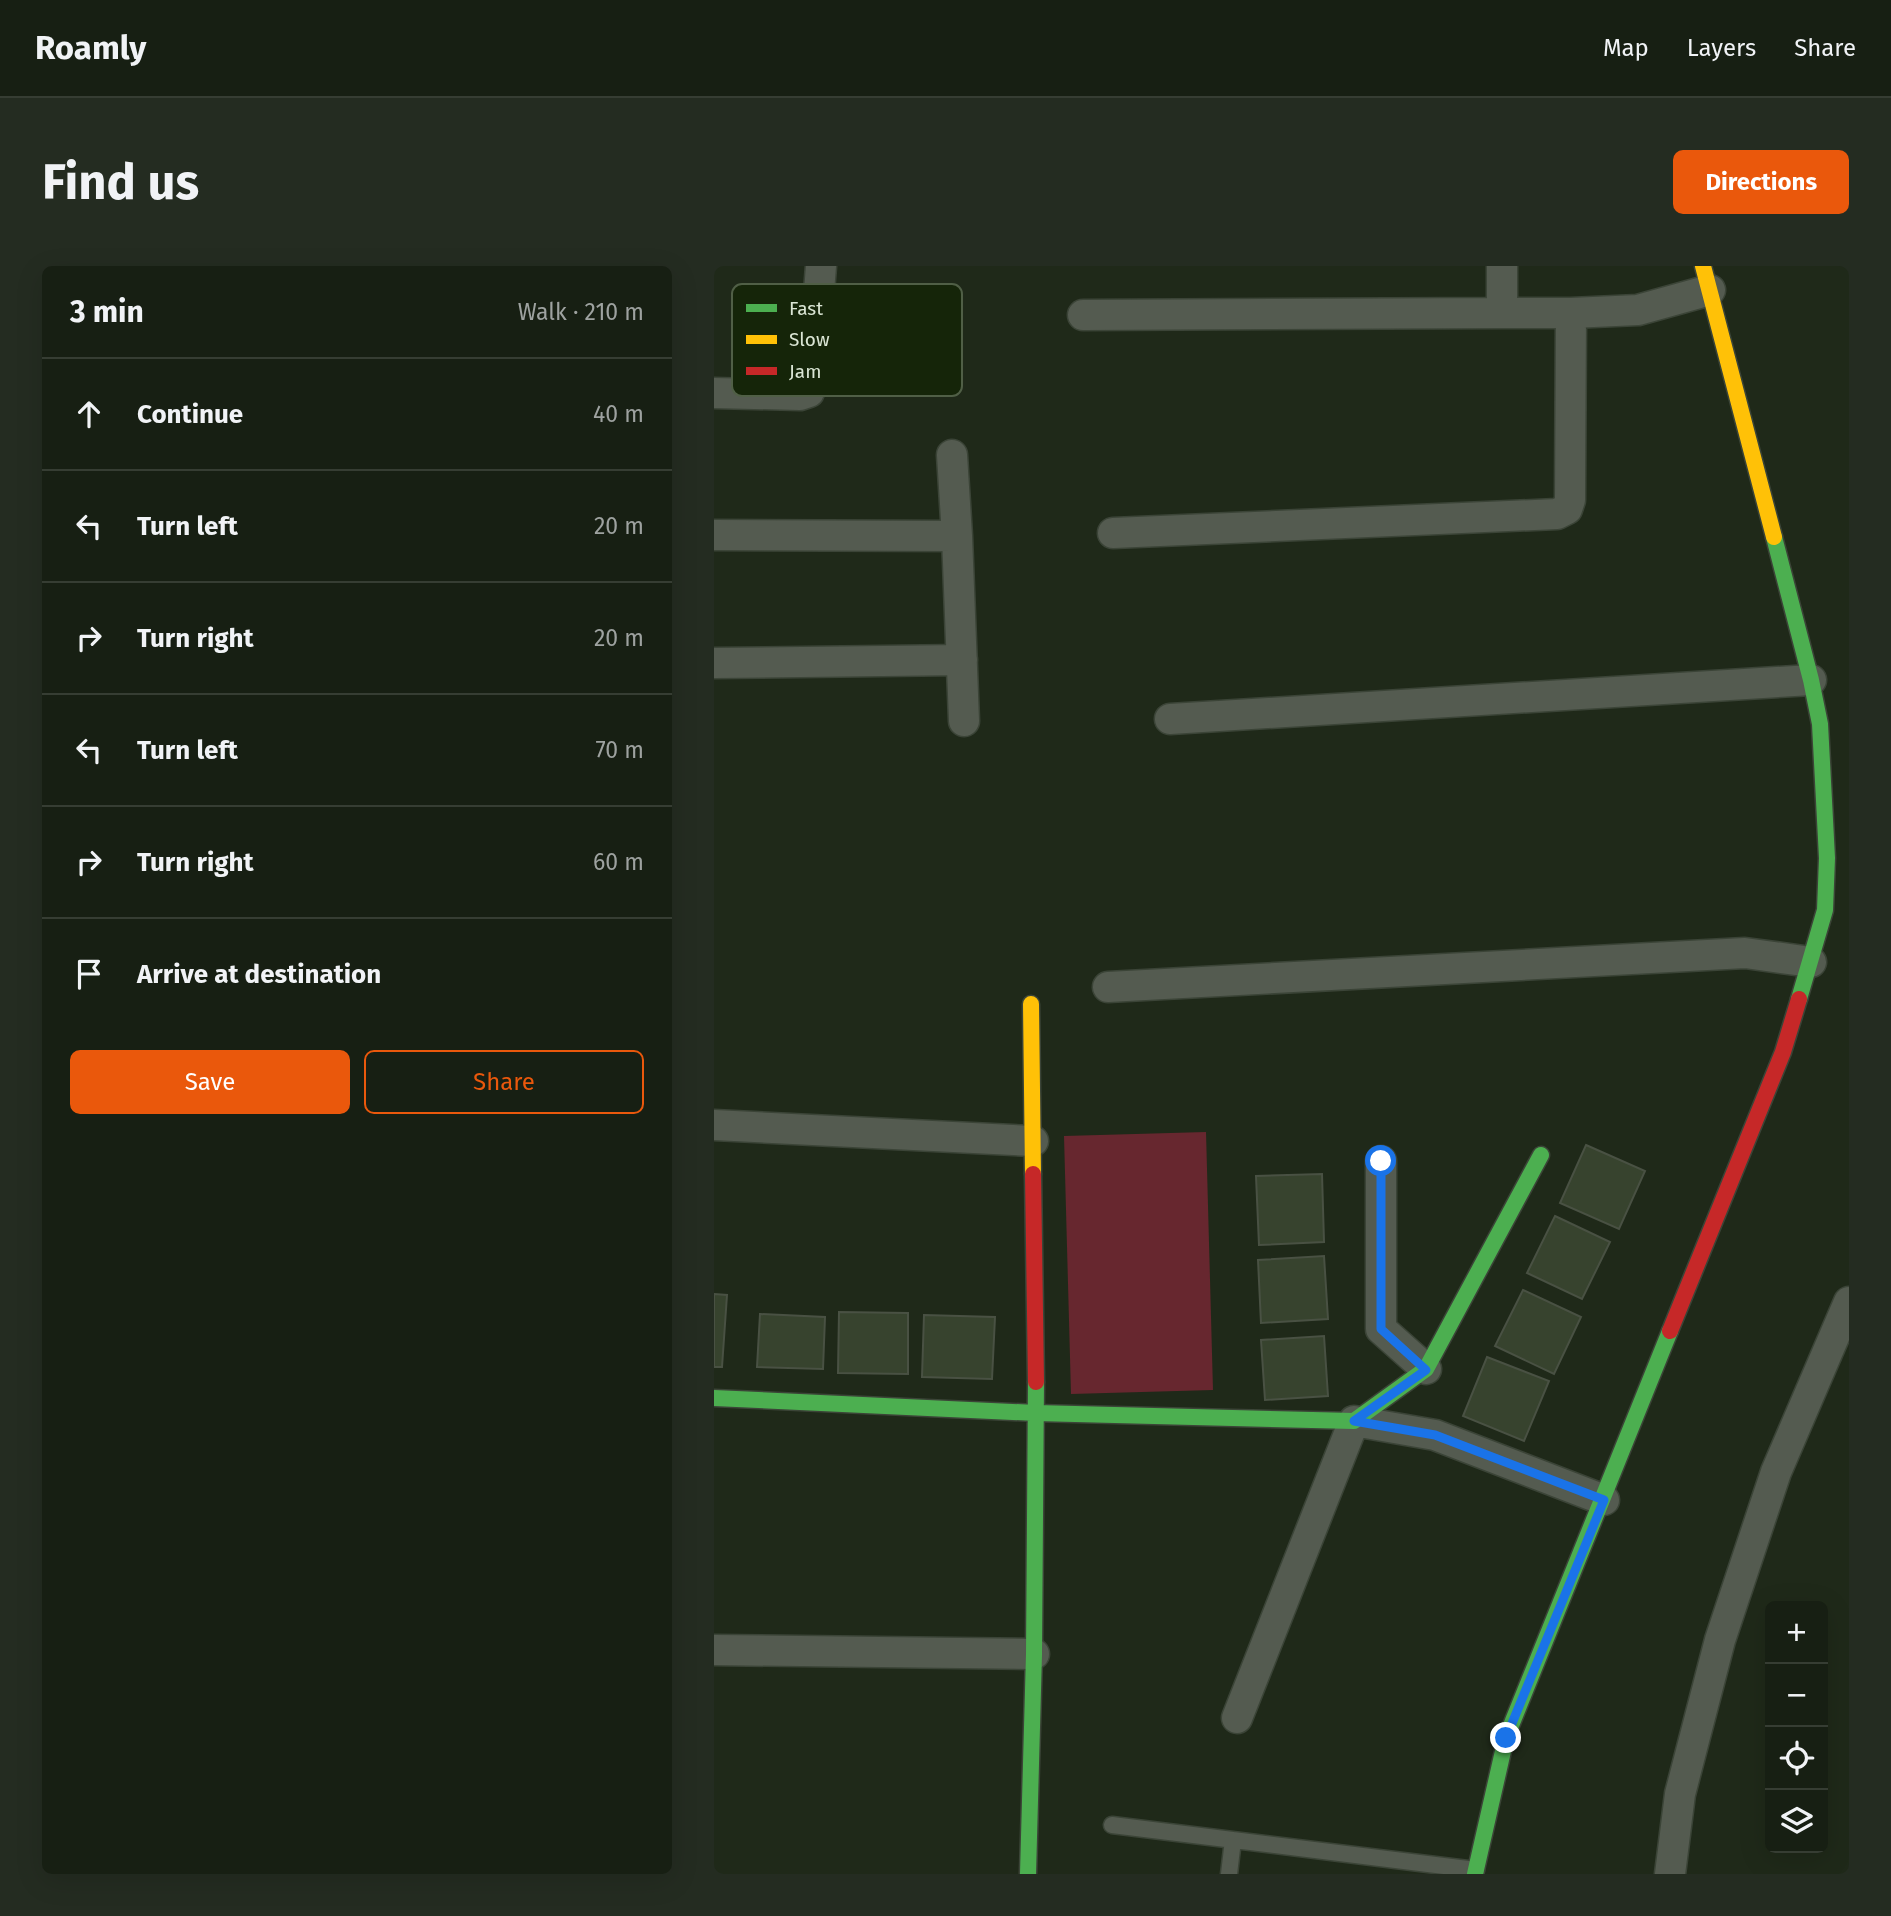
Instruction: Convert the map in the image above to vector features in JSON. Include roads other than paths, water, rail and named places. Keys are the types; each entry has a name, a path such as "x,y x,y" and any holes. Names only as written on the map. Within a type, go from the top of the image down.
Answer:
{"street":[{"path":"820,284 821,266"},
{"path":"1502,266 1502,313"},
{"path":"1083,315 1571,313 1637,310 1707,278 1811,680 1837,825 1838,858 1811,962 1783,1052 1506,1738 1476,1872"},
{"path":"1113,533 1557,514 1567,509 1570,500 1571,313"},
{"path":"714,393 732,393"},
{"path":"952,455 964,721"},
{"path":"714,535 957,536"},
{"path":"714,663 962,660"},
{"path":"1170,719 1811,680"},
{"path":"1108,987 1745,953 1811,962"},
{"path":"1028,1874 1034,1654 1036,1413 1031,1004"},
{"path":"714,1125 1032,1141"},
{"path":"1237,1718 1354,1421 1426,1370 1541,1155"},
{"path":"1381,1161 1381,1329 1426,1370"},
{"path":"1670,1874 1680,1794 1720,1640 1776,1472 1849,1302"},
{"path":"714,1398 1036,1413 1354,1421 1435,1435 1604,1500"},
{"path":"714,1650 1034,1654"}],"lane":[{"path":"1112,1825 1476,1872"},
{"path":"1229,1874 1233,1840"}]}
